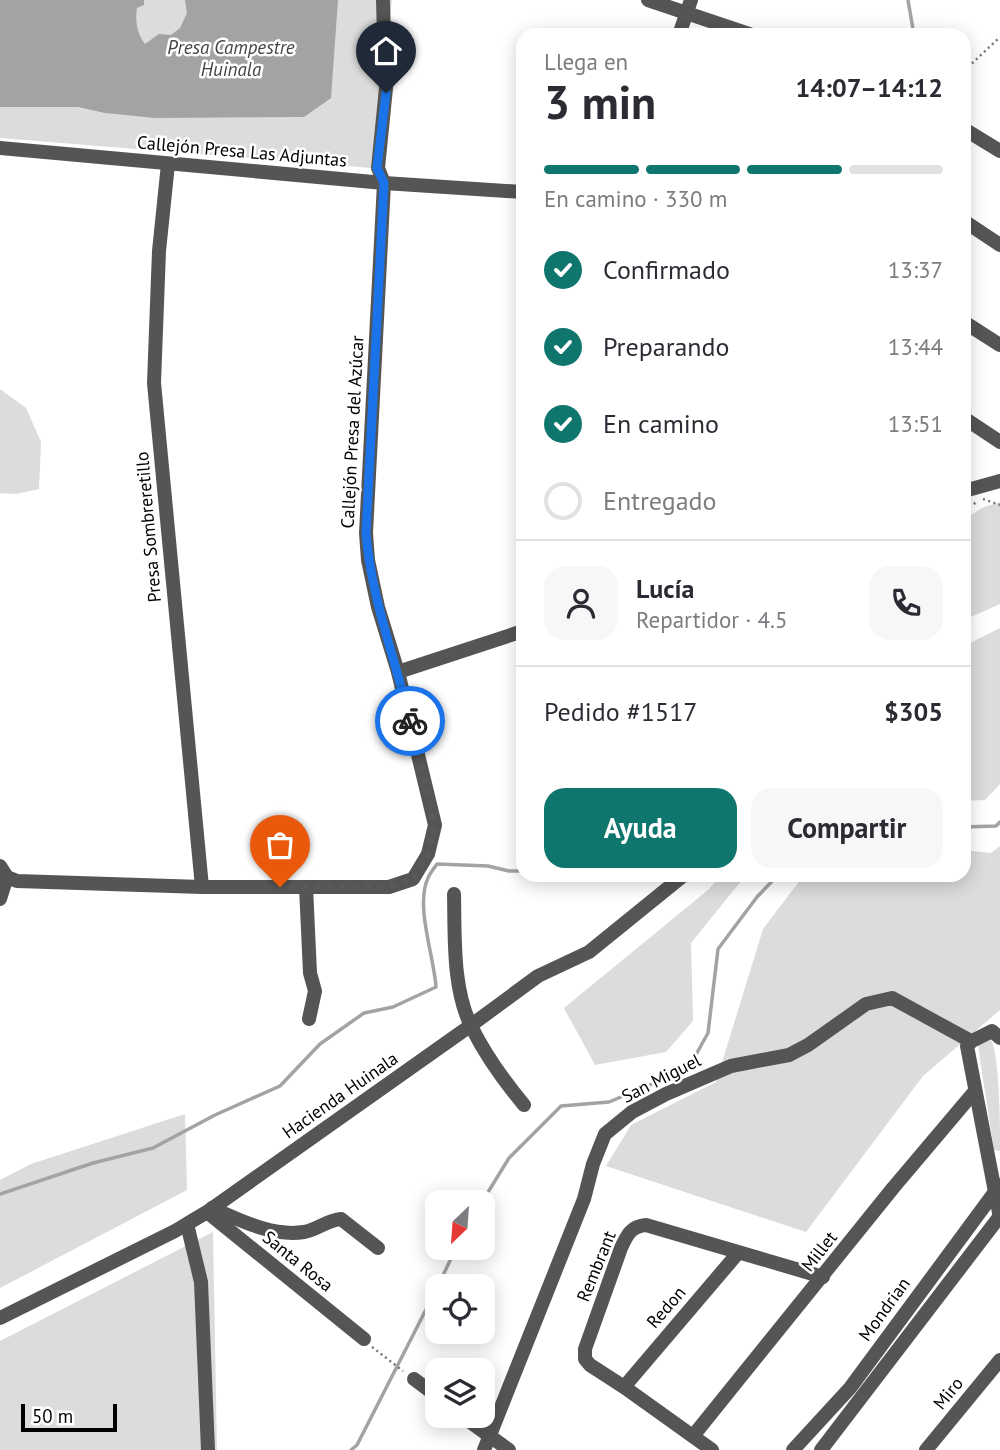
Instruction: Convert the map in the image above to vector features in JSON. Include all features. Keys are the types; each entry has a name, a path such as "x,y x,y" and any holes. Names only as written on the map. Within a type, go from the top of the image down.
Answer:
{"street":[{"name":"Callejón Presa del Azúcar","path":"3,872 17,881 202,887 389,887 413,879 428,854 435,825 398,672 378,607 368,560 366,533 384,183 377,168 388,68 383,0"},
{"path":"648,0 688,6 737,28"},
{"path":"681,28 688,6"},
{"path":"971,133 1000,151"},
{"name":"Callejón Presa Las Adjuntas","path":"0,148 384,183 516,192"},
{"name":"Presa Sombreretillo","path":"168,164 159,251 154,383 202,887"},
{"path":"971,226 1000,245"},
{"path":"971,326 1000,345"},
{"path":"971,423 1000,442"},
{"path":"971,489 1000,481"},
{"path":"398,672 516,633"},
{"path":"0,899 3,872"},
{"name":"Hacienda Huinala","path":"187,1224 538,976 589,952 675,882"},
{"path":"306,887 310,973 315,991 309,1020"},
{"path":"454,894 458,979 470,1026 499,1074 524,1105"},
{"name":"San Miguel","path":"487,1443 584,1199 601,1141 614,1126 632,1112 717,1071 789,1055 808,1045 866,1004 891,998 967,1046"},
{"path":"1000,1038 992,1031 967,1045 997,1189 1000,1217"},
{"name":"Millet","path":"693,1436 893,1188 975,1091"},
{"name":"Mondrian","path":"793,1450 850,1388 997,1189"},
{"path":"209,1210 269,1231 305,1232 331,1220 341,1219 378,1248"},
{"name":"Santa Rosa","path":"209,1210 364,1339"},
{"name":"Mondrian","path":"821,1450 1000,1217"},
{"path":"0,1318 187,1224 201,1282 208,1450"},
{"name":"Rembrant","path":"712,1450 585,1359 585,1349 621,1248 630,1232 646,1225 823,1277"},
{"name":"Redon","path":"624,1387 738,1253"},
{"name":"Miro","path":"926,1450 1000,1360"},
{"path":"411,1377 425,1387"},
{"path":"473,1428 487,1443 509,1450"}],"path":[{"path":"971,64 1000,37"},
{"path":"971,505 983,499 1000,505"},
{"path":"380,1353 411,1377"}],"shaded area":[{"name":"Presa Campestre Huinala","path":"0,0 392,0 371,168 0,138"},
{"path":"0,389 26,408 41,442 39,489 16,494 0,493"},
{"path":"1000,502 1000,604 971,617 971,515"},
{"path":"1000,628 1000,784 985,800 971,801 971,642"},
{"path":"1000,846 1000,1010 923,1076 806,1232 606,1166 631,1125 716,1082 763,929 799,882 971,882 971,851 991,853"},
{"path":"715,882 740,882 691,943 693,1021 666,1052 595,1065 564,1008"},
{"path":"990,1038 998,1074 1000,1151 994,1150 978,1044"},
{"path":"185,1114 187,1190 0,1288 0,1180 31,1164"},
{"path":"213,1232 217,1450 0,1450 0,1341"}],"water":[{"name":"Presa Campestre Huinala","path":"0,0 144,0 144,5 137,8 136,18 138,31 145,44 159,34 171,35 180,28 187,13 185,0 338,0 331,98 304,117 155,118 105,113 78,107 0,107"}],"waterway":[{"path":"908,0 913,28"},
{"path":"971,827 996,826 1000,822"},
{"path":"0,1194 93,1163 153,1148 215,1115 280,1086 320,1044 364,1013 393,1007 436,987 423,902 428,878 437,864 488,866 516,871"},
{"path":"489,1190 509,1158 561,1106 609,1102 688,1069 708,1033 718,949 771,882"},
{"path":"444,1274 450,1260"},
{"path":"351,1450 357,1445 425,1312"}],"way so far":[{"path":"280,887 389,887 413,879 428,854 435,825 410,721"}],"route":[{"path":"386,93 377,168 384,183 366,533 368,560 378,607 410,721"}]}
